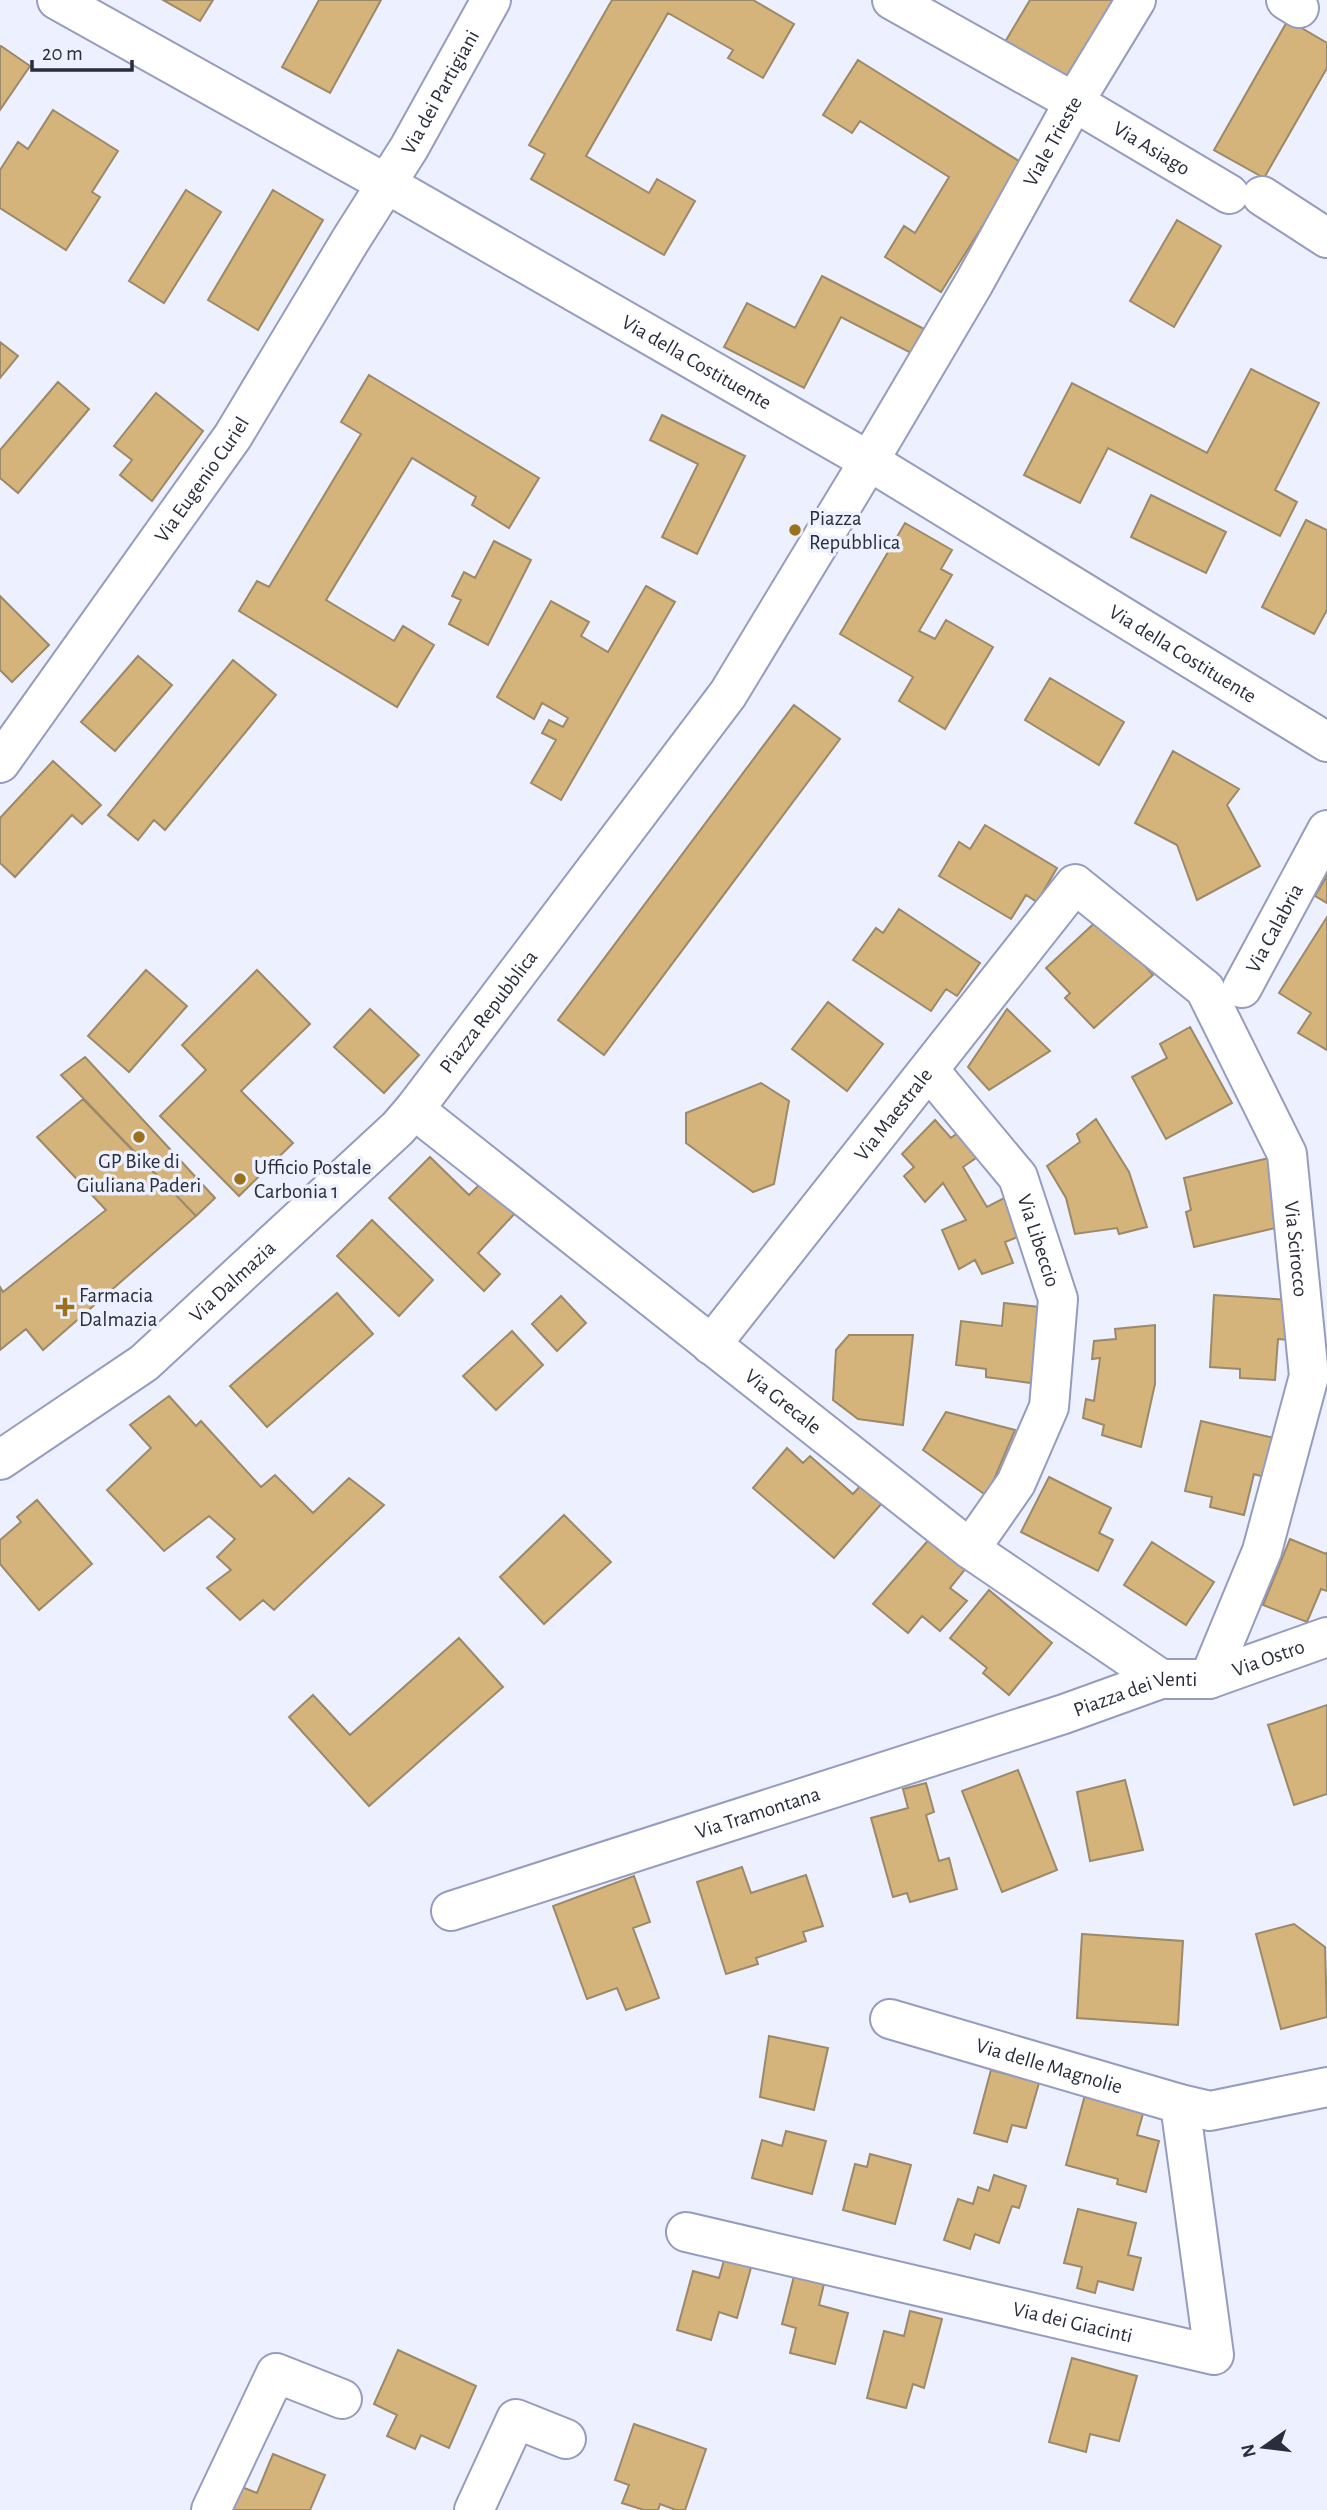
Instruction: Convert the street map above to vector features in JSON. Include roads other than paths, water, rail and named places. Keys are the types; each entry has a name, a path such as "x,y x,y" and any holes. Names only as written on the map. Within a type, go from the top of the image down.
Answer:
{"street":[{"name":"Via della Costituente","path":"57,0 385,183 869,461 1327,743"},
{"name":"Via dei Partigiani","path":"385,183 409,148 491,0"},
{"name":"Via Asiago","path":"892,0 1074,102 1327,238"},
{"name":"Viale Trieste","path":"974,283 1074,102 1136,0"},
{"name":"Via Eugenio Curiel","path":"0,763 233,436 385,183"},
{"name":"Piazza Repubblica","path":"415,1107 728,694 974,283"},
{"name":"Via Calabria","path":"1242,988 1327,830"},
{"name":"Via Maestrale","path":"711,1345 1075,884"},
{"name":"Via Scirocco","path":"1075,884 1205,989 1287,1154 1309,1376 1262,1551 1209,1679"},
{"name":"Via Libeccio","path":"929,1070 1018,1177 1058,1299 1049,1407 1016,1483 970,1549"},
{"name":"Via Grecale","path":"415,1107 425,1118 970,1549 1161,1679"},
{"name":"Via Dalmazia","path":"0,1460 144,1363 398,1128 415,1107"},
{"name":"Via Ostro","path":"1209,1679 1327,1637"},
{"name":"Piazza dei Venti","path":"1064,1714 1161,1679 1209,1679"},
{"name":"Via Tramontana","path":"451,1911 1064,1714"},
{"name":"Via delle Magnolie","path":"890,2019 1195,2107"},
{"path":"1195,2107 1327,2087"},
{"name":"Via dei Giacinti","path":"686,2232 1214,2355 1195,2107"},
{"path":"211,2510 276,2373 342,2399"},
{"path":"474,2510 516,2419 566,2439"}],"place":[{"name":"Piazza Repubblica","path":"795,530"},
{"name":"GP Bike di Giuliana Paderi","path":"139,1137"},
{"name":"Ufficio Postale Carbonia 1","path":"240,1179"},
{"name":"Farmacia Dalmazia","path":"65,1307"}]}
